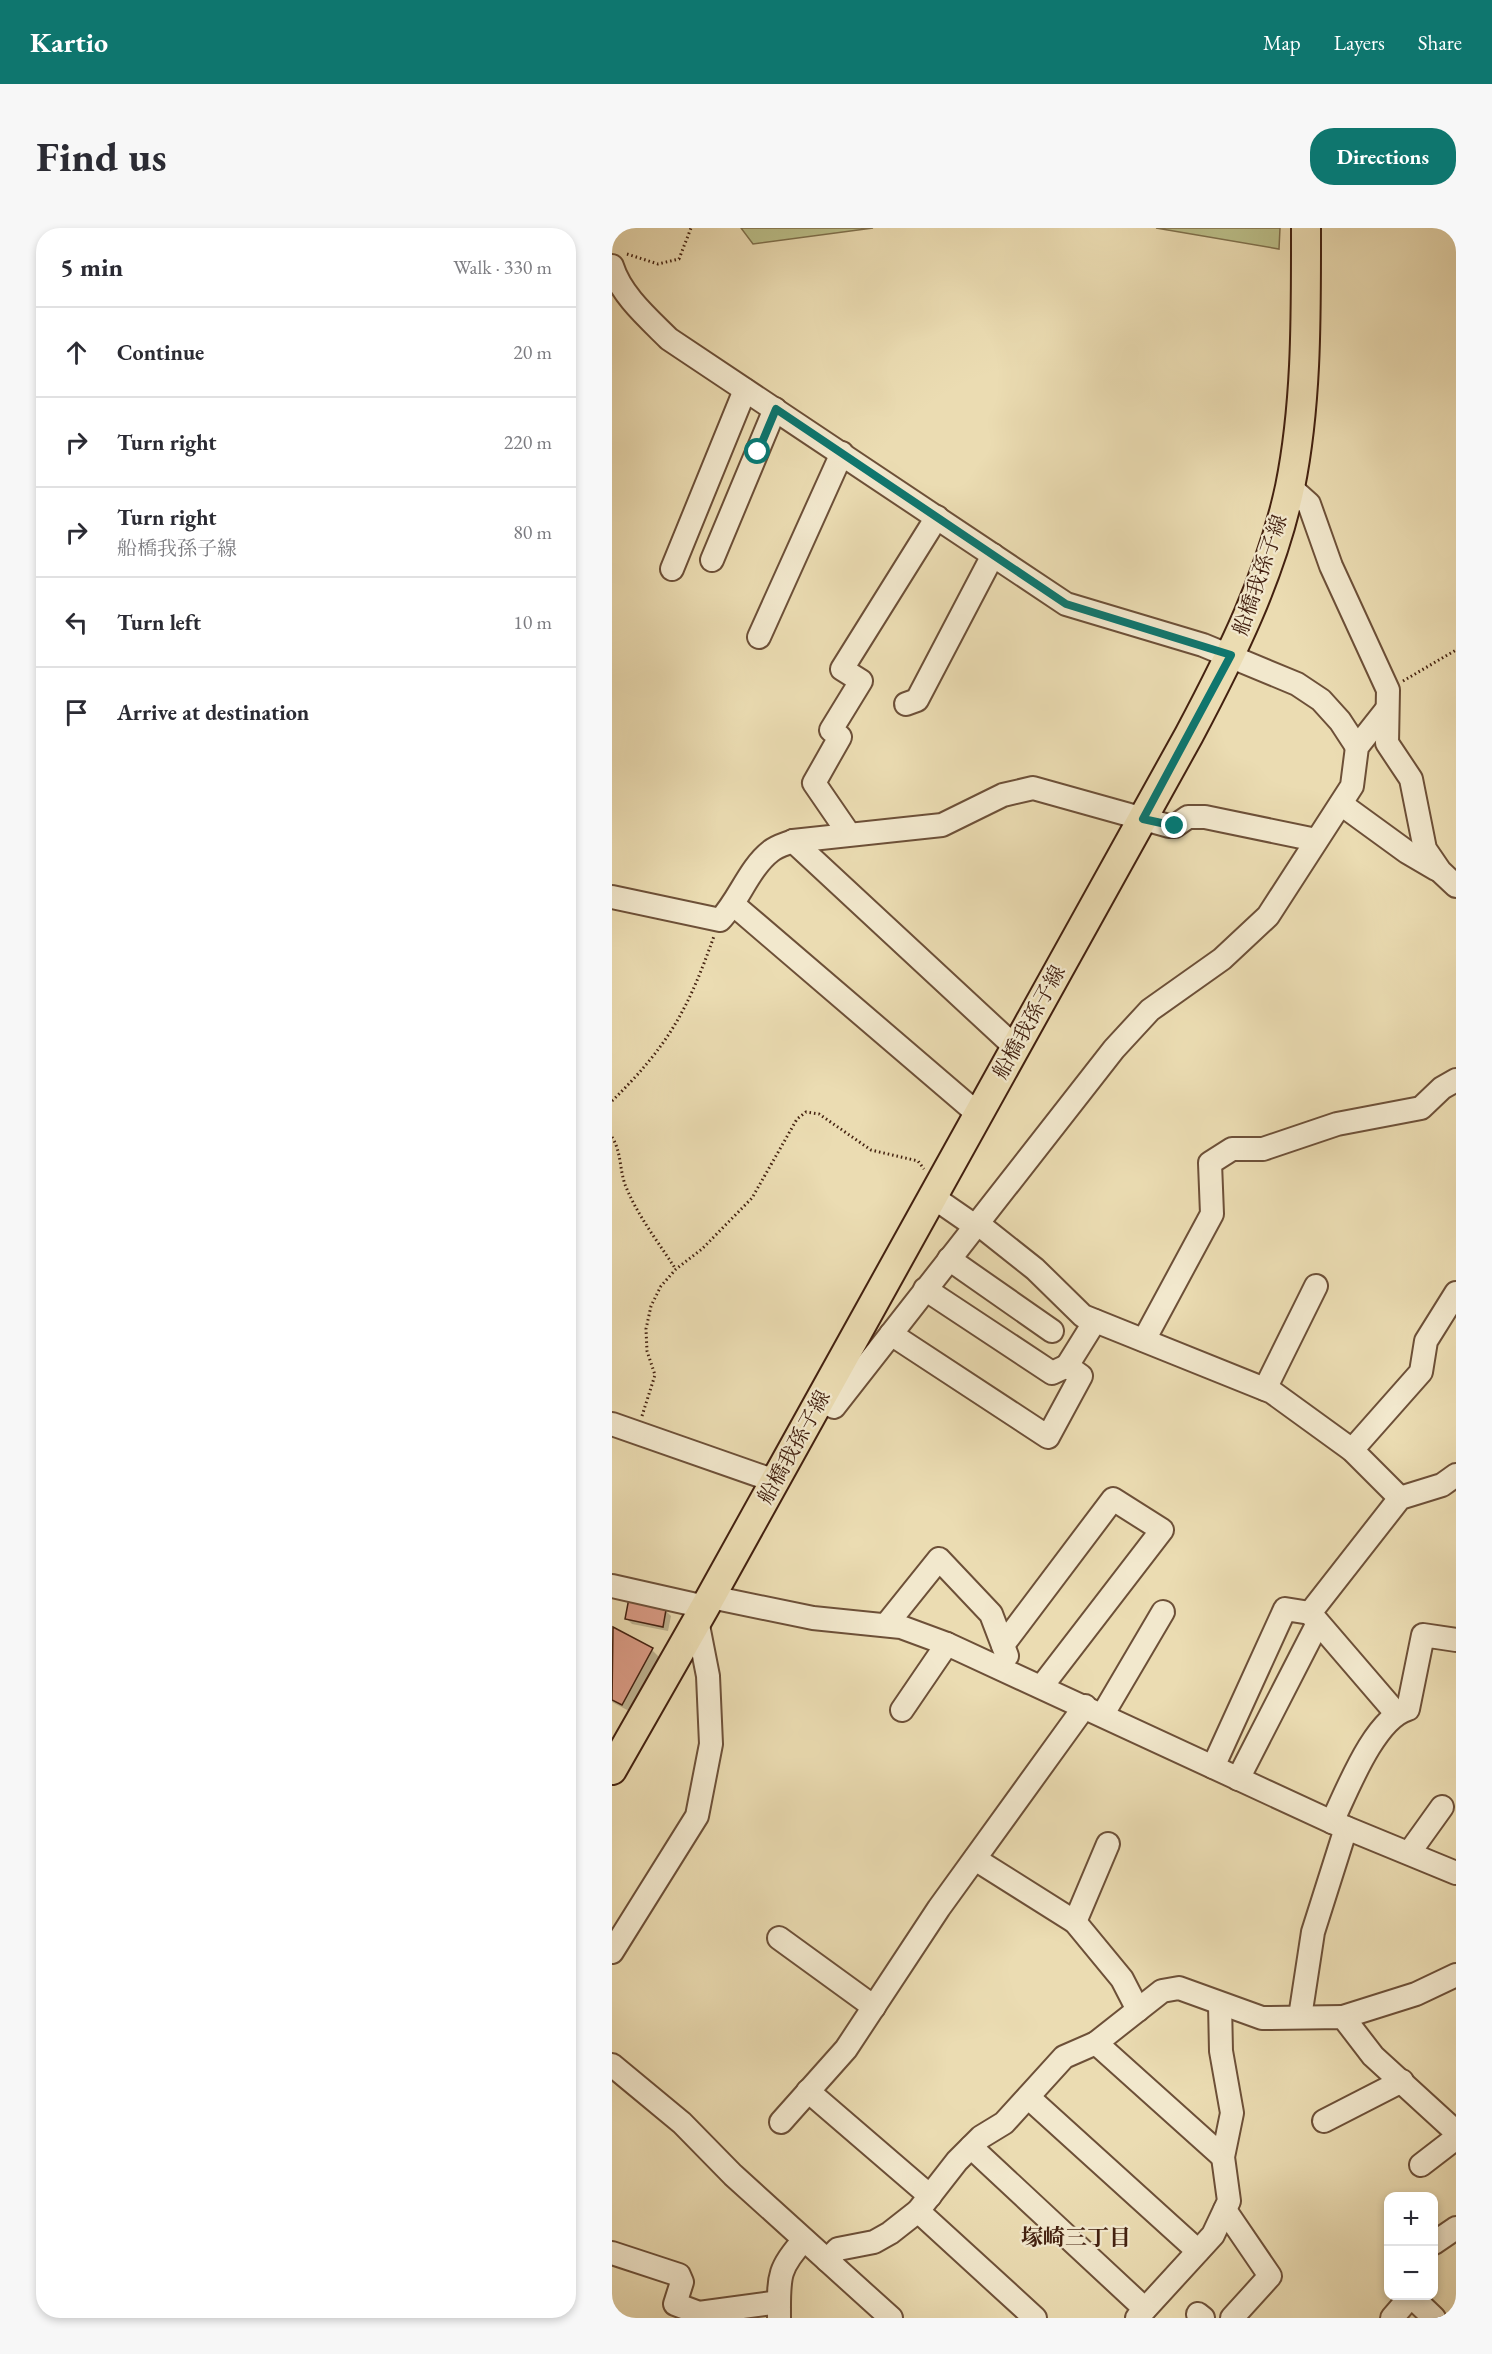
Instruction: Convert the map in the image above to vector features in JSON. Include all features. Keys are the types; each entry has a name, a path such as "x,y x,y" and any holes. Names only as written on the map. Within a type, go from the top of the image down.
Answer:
{"main road":[{"name":"船橋我孫子線","path":"612,1770 1143,819 1231,655 1269,563 1290,487 1300,418 1306,228"}],"street":[{"path":"618,260 615,275 635,305 669,339 1066,604 1231,655 1297,684 1321,700 1340,721 1357,747"},
{"path":"672,569 745,390"},
{"path":"712,560 776,409"},
{"path":"759,638 842,453"},
{"path":"1290,487 1309,504 1330,566 1388,699 1388,743 1411,778 1425,849 1448,879"},
{"path":"849,834 814,783 840,737 831,730 861,681 842,669 937,517"},
{"path":"906,704 917,700 993,555"},
{"path":"820,1399 834,1407 1114,1049 1150,1010 1222,959 1245,940 1268,916 1352,786 1357,747 1388,699"},
{"path":"727,913 753,872 771,850 793,841 942,825 1003,795 1033,788 1175,826 1188,817 1205,817 1316,840"},
{"path":"1341,804 1448,879"},
{"path":"793,841 1015,1047"},
{"path":"612,897 727,913 978,1114"},
{"path":"1144,1340 1212,1214 1210,1163 1232,1149 1263,1149 1337,1124 1421,1108 1442,1088 1456,1080"},
{"path":"935,1192 1035,1269 1083,1316 1265,1389 1305,1414 1352,1450 1400,1497"},
{"path":"949,1259 1052,1331"},
{"path":"1265,1389 1316,1286"},
{"path":"926,1289 1052,1373 1066,1366 1095,1321"},
{"path":"1352,1450 1420,1372 1426,1341 1456,1293"},
{"path":"891,1334 1048,1437 1082,1376 1066,1366"},
{"path":"612,1424 775,1481"},
{"path":"1238,1779 1314,1618 1400,1497 1442,1485 1456,1475"},
{"path":"1003,1645 1113,1499 1162,1530 1042,1686"},
{"path":"886,1625 939,1559 991,1614 1015,1674"},
{"path":"612,1586 704,1608 886,1625 947,1644 1339,1825 1456,1873"},
{"path":"612,1952 697,1816 711,1744 704,1608"},
{"path":"1213,1767 1285,1610 1314,1618 1396,1713"},
{"path":"781,2122 846,2049 939,1908 975,1859 1094,1710 1163,1612"},
{"path":"1300,2017 1313,1932 1339,1825 1364,1755 1396,1713 1408,1709 1423,1635 1456,1640"},
{"path":"902,1710 947,1644"},
{"path":"1409,1853 1442,1808"},
{"path":"1075,1922 1108,1844"},
{"path":"975,1859 1075,1922 1122,1979 1138,2010"},
{"path":"779,1938 874,2007"},
{"path":"827,2260 838,2249 873,2242 890,2233 924,2204 957,2161 981,2137 1004,2123 1064,2057 1096,2043 1162,1991 1179,1988 1262,2018 1343,2017 1416,1994 1456,1975"},
{"path":"971,2148 1141,2315 1213,2235 1229,2201 1223,2157 1232,2113 1221,2051 1220,2004"},
{"path":"1343,2017 1373,2056 1456,2132"},
{"path":"1096,2043 1223,2157"},
{"path":"612,2065 682,2123 733,2175 891,2318"},
{"path":"1324,2121 1402,2081"},
{"path":"808,2091 924,2204 1035,2318"},
{"path":"1028,2097 1198,2251"},
{"path":"1421,2165 1456,2138"},
{"path":"1225,2210 1270,2276 1232,2318"},
{"path":"1438,2240 1456,2228"},
{"path":"612,2253 679,2275 682,2282 675,2304 699,2313 779,2310 779,2282 784,2263 804,2240"},
{"path":"1392,2318 1408,2300"},
{"path":"1415,2300 1434,2318"}],"path":[{"path":"618,260 658,264 678,259 691,228"},
{"path":"1388,699 1456,650"},
{"path":"612,1101 657,1054 669,1038 695,990 727,913"},
{"path":"637,1432 655,1375 647,1351 646,1329 651,1306 662,1286 676,1269 702,1249 752,1198 797,1119 806,1112 819,1114 871,1150 918,1161 935,1192"},
{"path":"612,1137 619,1148 624,1183 635,1208 676,1269"}],"green space":[{"path":"741,228 873,228 753,244"},
{"path":"1156,228 1280,228 1279,249"}],"building":[{"path":"629,1598 666,1610 663,1627 625,1619"},
{"path":"613,1627 653,1648 622,1705 612,1700"}],"district":[{"name":"塚崎三丁目","path":"1076,2237"}],"route":[{"path":"758,452 776,409 1066,604 1160,631 1231,655 1143,819 1175,826"}]}
